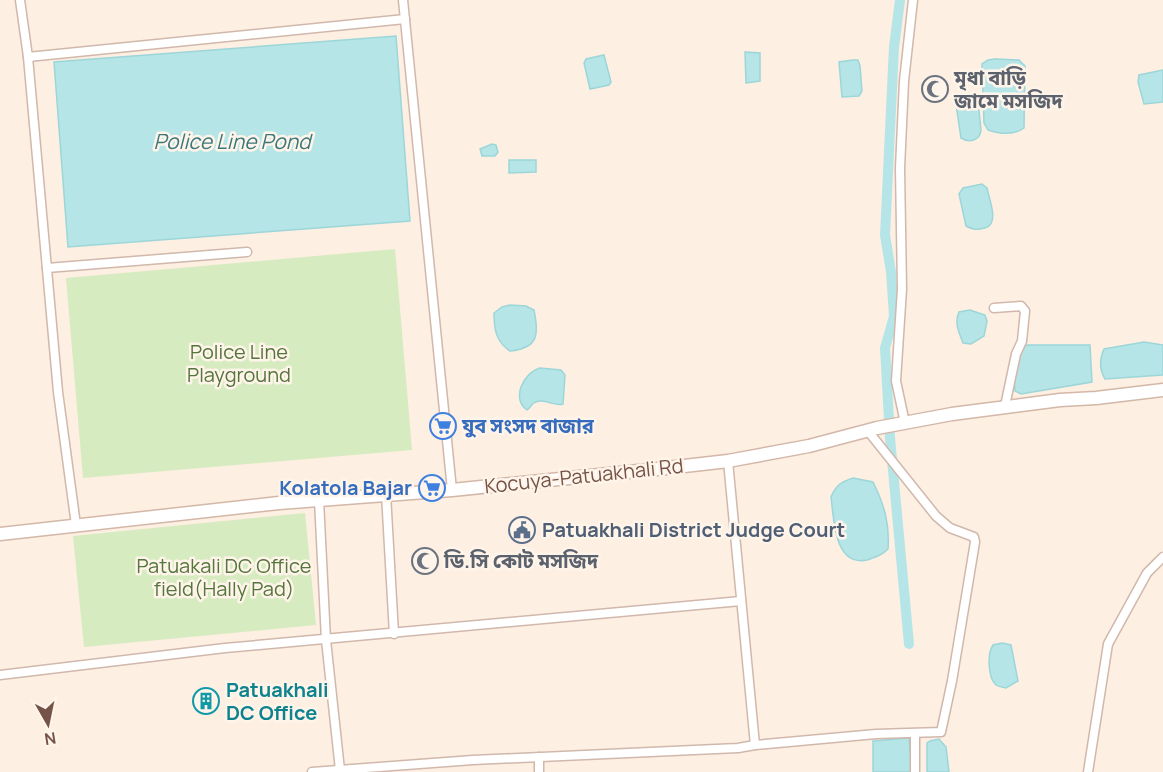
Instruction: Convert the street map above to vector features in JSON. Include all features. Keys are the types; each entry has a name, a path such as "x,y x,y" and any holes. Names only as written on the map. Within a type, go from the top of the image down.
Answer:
{"main road":[{"name":"Kocuya-Patuakhali Rd","path":"0,534 319,500 452,490 728,461 809,446 905,423 1005,406 1163,390"}],"street":[{"path":"20,0 28,57 58,392 76,525"},
{"path":"403,0 452,490"},
{"path":"905,423 896,381 902,289 901,146 904,81 913,0"},
{"path":"28,57 405,19"},
{"path":"47,268 247,252"},
{"path":"994,308 1021,306 1024,311 1022,341 1016,354 1005,406"},
{"path":"312,772 538,757 738,748 940,732 952,681 974,537 950,528 936,516 886,454 873,430"},
{"path":"728,461 754,745"},
{"path":"386,494 394,634"},
{"path":"319,500 326,640 340,770"},
{"path":"1088,772 1108,644 1147,573 1163,556"},
{"path":"0,675 225,648 741,601"},
{"path":"915,733 915,772"},
{"path":"538,757 539,772"}],"green space":[{"name":"Police Line Playground","path":"395,249 412,450 83,478 66,278"},
{"name":"Patuakali DC Office field(Hally Pad)","path":"305,513 316,625 84,647 73,536"}],"water":[{"name":"Police Line Pond","path":"396,36 410,221 68,247 54,62"},
{"path":"745,52 760,53 760,81 746,83"},
{"path":"604,55 611,82 609,85 590,89 584,63 586,59"},
{"path":"995,59 1019,60 1025,66 1024,128 1015,132 988,130 984,123 982,64"},
{"path":"858,60 860,66 862,91 859,96 842,97 839,62"},
{"path":"1163,70 1163,102 1144,104 1138,82 1139,75"},
{"path":"960,98 974,98 978,101 981,130 979,137 974,140 961,138 956,104"},
{"path":"492,144 496,145 498,152 495,156 482,156 480,149"},
{"path":"509,160 536,160 536,172 509,173"},
{"path":"982,184 987,188 993,216 992,222 985,228 973,229 966,226 959,194 963,188"},
{"path":"510,305 526,306 534,310 536,333 532,343 527,347 510,351 497,335 494,313"},
{"path":"970,310 985,315 987,321 984,336 971,344 963,343 957,324 959,312"},
{"path":"1144,342 1163,345 1163,375 1105,379 1100,364 1104,349"},
{"path":"1090,345 1092,382 1021,394 1015,391 1014,376 1020,347"},
{"path":"540,368 561,370 565,375 563,404 537,401 527,410 520,400 521,387 529,375"},
{"path":"853,478 873,482 887,523 888,549 881,555 867,560 856,560 848,556 842,549 835,528 831,497 839,484"},
{"path":"1002,643 1011,645 1018,681 1006,688 997,686 993,682 989,666 993,645"},
{"path":"909,738 912,772 873,772 873,741"},
{"path":"939,739 946,747 949,772 927,772 927,743"}],"waterway":[{"path":"900,0 894,47 885,235 891,272 894,316 885,348 890,438 909,644"}],"place":[{"name":"মৃধা বাড়ি জামে মসজিদ","path":"935,89"},
{"name":"যুব সংসদ বাজার","path":"443,426"},
{"name":"Kolatola Bajar","path":"432,488"},
{"name":"Patuakhali District Judge Court","path":"522,530"},
{"name":"ডি.সি কোট মসজিদ","path":"425,561"},
{"name":"Patuakhali DC Office","path":"206,701"}]}
